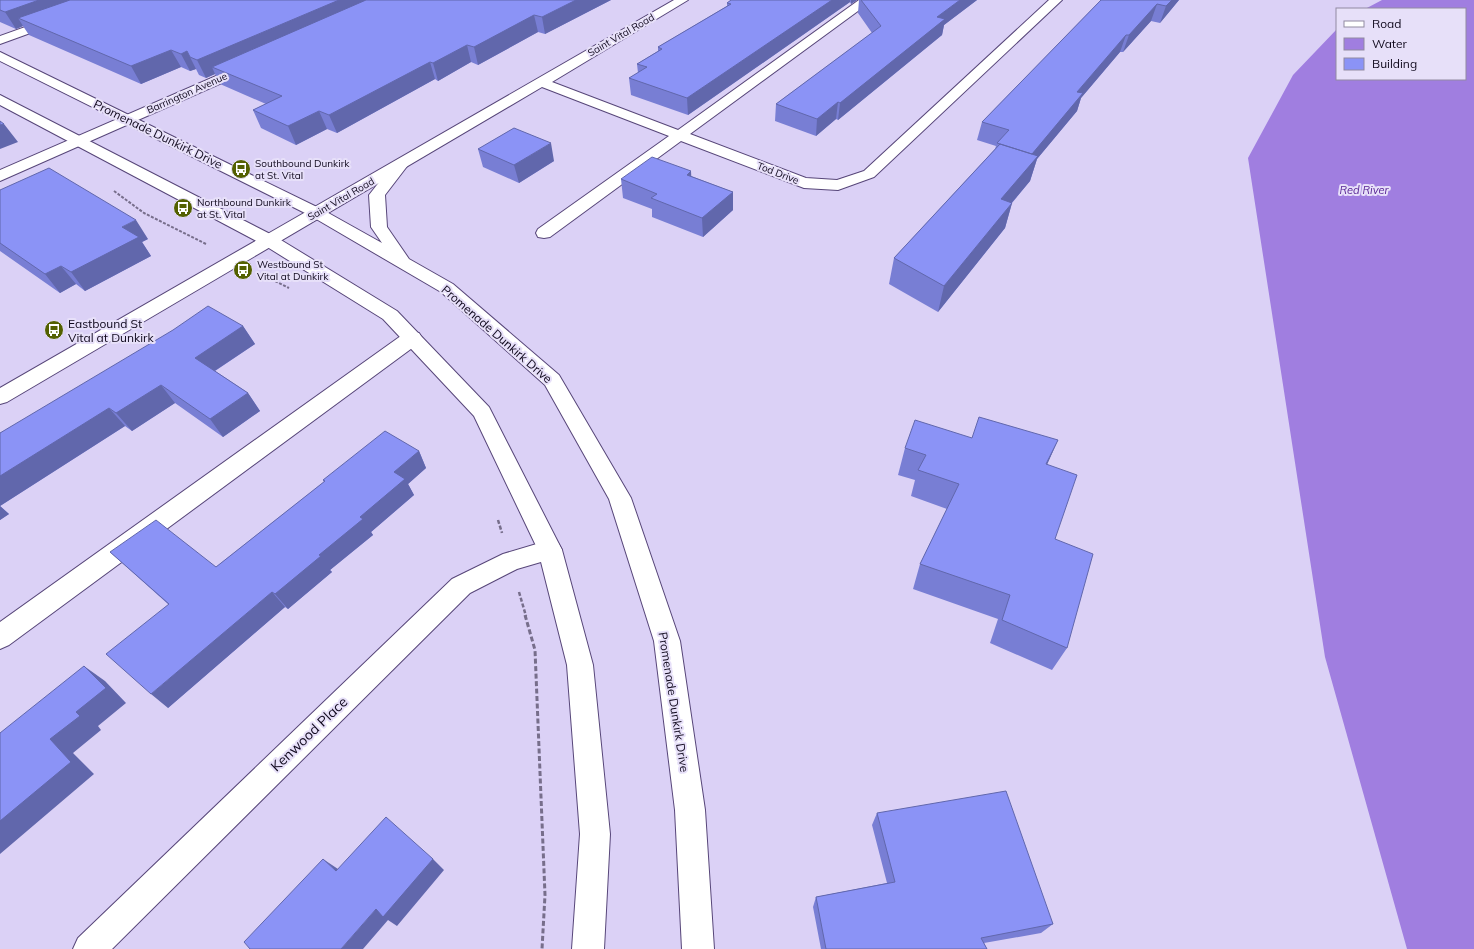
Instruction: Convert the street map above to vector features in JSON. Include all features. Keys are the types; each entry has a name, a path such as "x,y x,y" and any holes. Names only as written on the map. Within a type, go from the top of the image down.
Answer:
{"main road":[{"path":"0,40 112,0"},
{"name":"Saint Vital Road","path":"0,397 237,261 682,0"},
{"path":"544,233 867,0"},
{"name":"Tod Drive","path":"540,82 804,183 838,185 869,174 1056,0"},
{"name":"Promenade Dunkirk Drive","path":"0,56 317,213 447,288 552,380 620,498 668,641 690,810 698,949"},
{"name":"Barrington Avenue","path":"0,176 258,62"},
{"path":"0,98 270,241 390,315 482,412 550,550 580,665 595,834 588,949"},
{"path":"400,165 377,195 379,227 405,264"},
{"path":"0,637 412,338"},
{"name":"Kenwood Place","path":"89,949 461,586 511,561 550,550"}],"path":[{"path":"144,213 290,288"},
{"path":"496,513 511,561 535,650 545,895 542,949"}],"water":[{"name":"Red River","path":"1382,0 1474,0 1474,949 1407,949 1325,657 1248,158 1293,75 1336,30 1336,80 1466,80 1466,8 1367,8"}],"building":[{"path":"0,0 39,0 5,12 0,10"},
{"path":"70,0 339,0 197,60 190,57 187,51 181,54 171,50 131,66 18,18"},
{"path":"366,0 576,0 542,17 534,15 474,47 467,45 433,63 430,62 329,115 319,111 288,126 253,110 282,96 212,67"},
{"path":"731,0 832,0 687,98 629,78 647,67 637,64 662,49 658,47 731,4 727,3"},
{"path":"861,0 960,0 937,17 945,19 840,103 838,102 817,119 776,104 881,26"},
{"path":"1101,0 1172,0 1166,6 1157,4 1129,35 1126,35 1077,92 1083,93 1032,154 997,143 1009,130 982,122"},
{"path":"514,128 551,143 514,165 478,149"},
{"path":"1000,144 1038,156 1001,199 1012,203 944,286 894,258"},
{"path":"652,157 691,171 687,175 733,192 702,218 651,198 657,194 621,179"},
{"path":"49,168 136,220 122,227 139,237 71,272 61,266 45,274 0,243 0,190"},
{"path":"208,306 243,326 195,358 248,393 210,419 161,385 116,413 109,408 0,476 0,433 173,330"},
{"path":"979,417 1058,440 1046,464 1077,475 1055,539 1093,554 1067,648 1002,620 1010,595 920,564 959,484 918,470 926,455 905,448 915,420 972,438"},
{"path":"385,431 419,451 394,472 405,479 360,517 363,519 319,555 321,556 275,594 272,592 151,694 106,654 169,604 110,552 156,520 216,567 325,481 323,480"},
{"path":"84,666 106,688 76,712 80,716 50,739 71,762 0,821 0,733"},
{"path":"1006,791 1053,924 981,938 987,949 826,949 816,897 895,882 877,813"},
{"path":"386,817 433,859 383,917 376,909 341,949 250,949 244,942 323,859 336,871"}],"place":[{"name":"Southbound Dunkirk at St. Vital","path":"241,169"},
{"name":"Northbound Dunkirk at St. Vital","path":"183,208"},
{"name":"Westbound St Vital at Dunkirk","path":"243,270"},
{"name":"Eastbound St Vital at Dunkirk","path":"54,330"}]}
